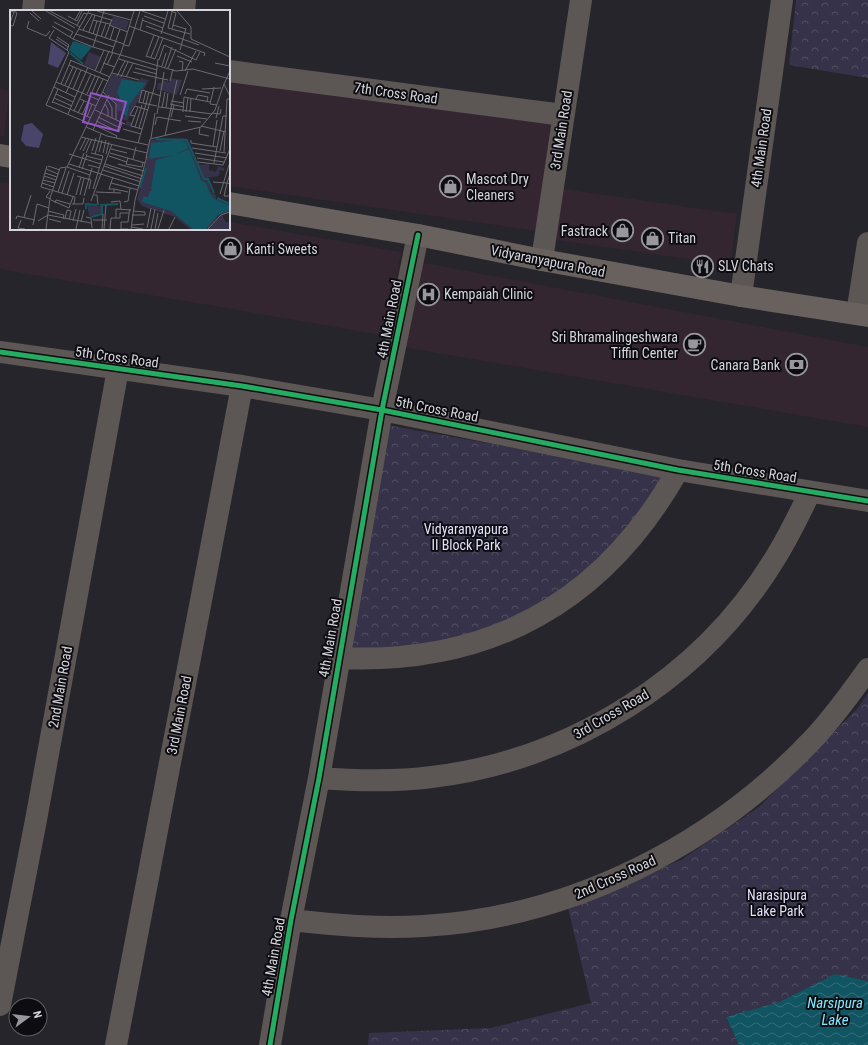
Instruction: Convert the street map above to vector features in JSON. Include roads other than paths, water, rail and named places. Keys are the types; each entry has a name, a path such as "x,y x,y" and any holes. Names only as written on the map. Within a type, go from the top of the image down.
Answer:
{"main road":[{"path":"0,155 10,157"},
{"name":"Vidyaranyapura Road","path":"230,204 418,235 542,260 741,296 862,315"}],"street":[{"path":"33,10 34,0"},
{"path":"184,10 185,0"},
{"name":"3rd Main Road","path":"542,260 581,0"},
{"name":"4th Main Road","path":"741,296 782,0"},
{"name":"7th Cross Road","path":"230,71 563,115"},
{"name":"4th Main Road","path":"270,1045 291,920 319,778 382,410 418,235"},
{"path":"862,315 868,243"},
{"name":"5th Cross Road","path":"0,352 242,386 382,410 678,470 868,501"},
{"name":"2nd Main Road","path":"0,1004 37,812 118,369"},
{"name":"3rd Main Road","path":"116,1045 242,386"},
{"path":"339,658 385,659 436,653 493,637 529,621 581,588 626,546 663,497 678,470"},
{"name":"3rd Cross Road","path":"319,778 357,781 394,780 469,771 506,762 542,750 610,718 673,674 728,621 752,592 774,560 793,527 810,492"},
{"name":"2nd Cross Road","path":"291,920 350,926 425,926 469,921 513,913 557,901 599,886 640,868 679,847 716,823 752,796 785,768 815,737 843,704 868,669"}],"water":[{"name":"Narsipura Lake","path":"835,974 868,981 868,1045 739,1045 726,1017 779,1002"}],"place":[{"name":"Mascot Dry Cleaners","path":"450,187"},
{"name":"Fastrack","path":"623,231"},
{"name":"Titan","path":"652,238"},
{"name":"Kanti Sweets","path":"231,249"},
{"name":"SLV Chats","path":"702,266"},
{"name":"Kempaiah Clinic","path":"429,294"},
{"name":"Sri Bhramalingeshwara Tiffin Center","path":"694,345"},
{"name":"Canara Bank","path":"796,365"}],"park label":[{"name":"Vidyaranyapura II Block Park","path":"466,538"},
{"name":"Narasipura Lake Park","path":"777,904"}]}
